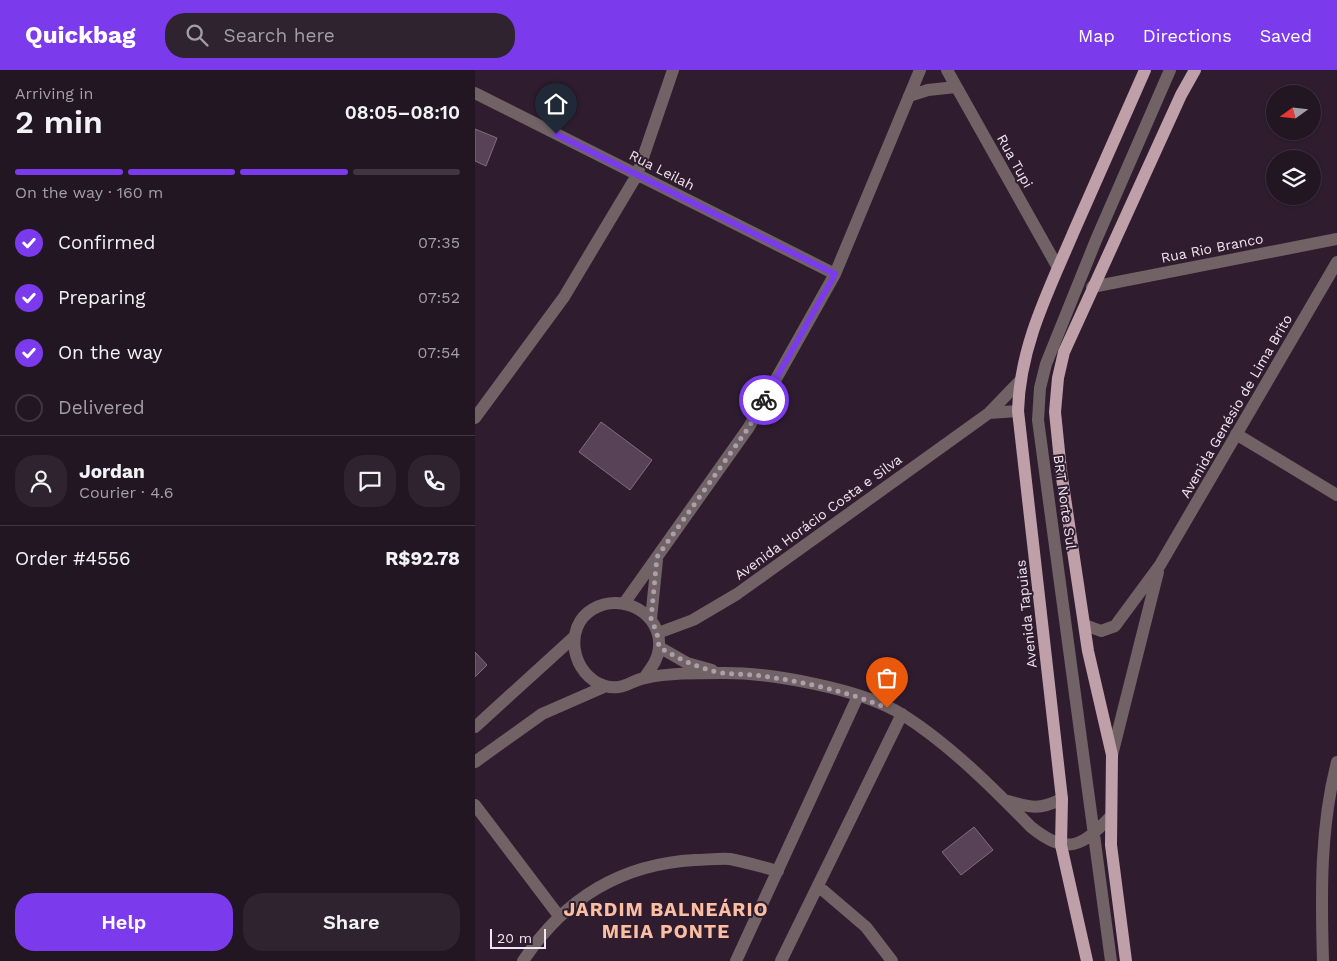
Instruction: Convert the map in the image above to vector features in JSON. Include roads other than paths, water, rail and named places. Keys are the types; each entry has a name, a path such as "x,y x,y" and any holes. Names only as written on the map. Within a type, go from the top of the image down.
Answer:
{"main road":[{"path":"1057,266 1145,70"},
{"path":"1126,961 1111,846 1112,755 1097,696 1085,625 1061,472 1055,412 1058,378 1064,352 1181,95 1195,70"},
{"name":"Avenida Tapuias","path":"1057,266 1025,353 1019,382 1018,411 1062,799 1061,845 1087,961"}],"street":[{"path":"475,418 564,297 637,175 673,70"},
{"path":"625,602 749,427 835,274 920,70"},
{"name":"Rua Tupi","path":"947,70 1057,266"},
{"name":"BRT Norte Sul","path":"1111,961 1038,420 1039,388 1046,364 1096,240 1170,70"},
{"path":"909,96 928,90 956,87"},
{"name":"Rua Leilah","path":"475,93 835,274"},
{"name":"Rua Rio Branco","path":"1092,287 1337,239"},
{"name":"Avenida Genésio de Lima Brito","path":"1085,625 1101,631 1115,626 1160,565 1337,262"},
{"name":"Avenida Horácio Costa e Silva","path":"657,633 693,620 737,594 989,413 1019,382"},
{"path":"989,413 1018,411"},
{"path":"1236,434 1337,495"},
{"path":"651,619 657,557"},
{"name":"Avenida Genésio de Lima Brito","path":"1112,755 1160,565"},
{"path":"644,678 656,662 659,647 657,633 651,619 639,608 625,602 608,602 592,609 581,621 575,637 575,653 581,668 592,680 607,686 626,686 644,678 722,673 767,676 858,696 902,714 947,746 1031,827 1044,837 1061,845 1078,842 1093,835 1111,816"},
{"path":"475,727 575,637"},
{"path":"659,647 687,663 722,673"},
{"path":"475,762 542,714 607,686"},
{"path":"736,961 858,696"},
{"path":"781,961 902,714"},
{"path":"1323,961 1321,903 1323,839 1337,762"},
{"path":"1005,800 1024,806 1043,808 1062,799"},
{"path":"475,806 559,916"},
{"path":"523,961 541,934 559,916 583,896 629,872 667,862 728,859 778,871"},
{"path":"818,886 866,927 892,961"}],"district":[{"name":"JARDIM BALNEÁRIO MEIA PONTE","path":"666,920"}]}
